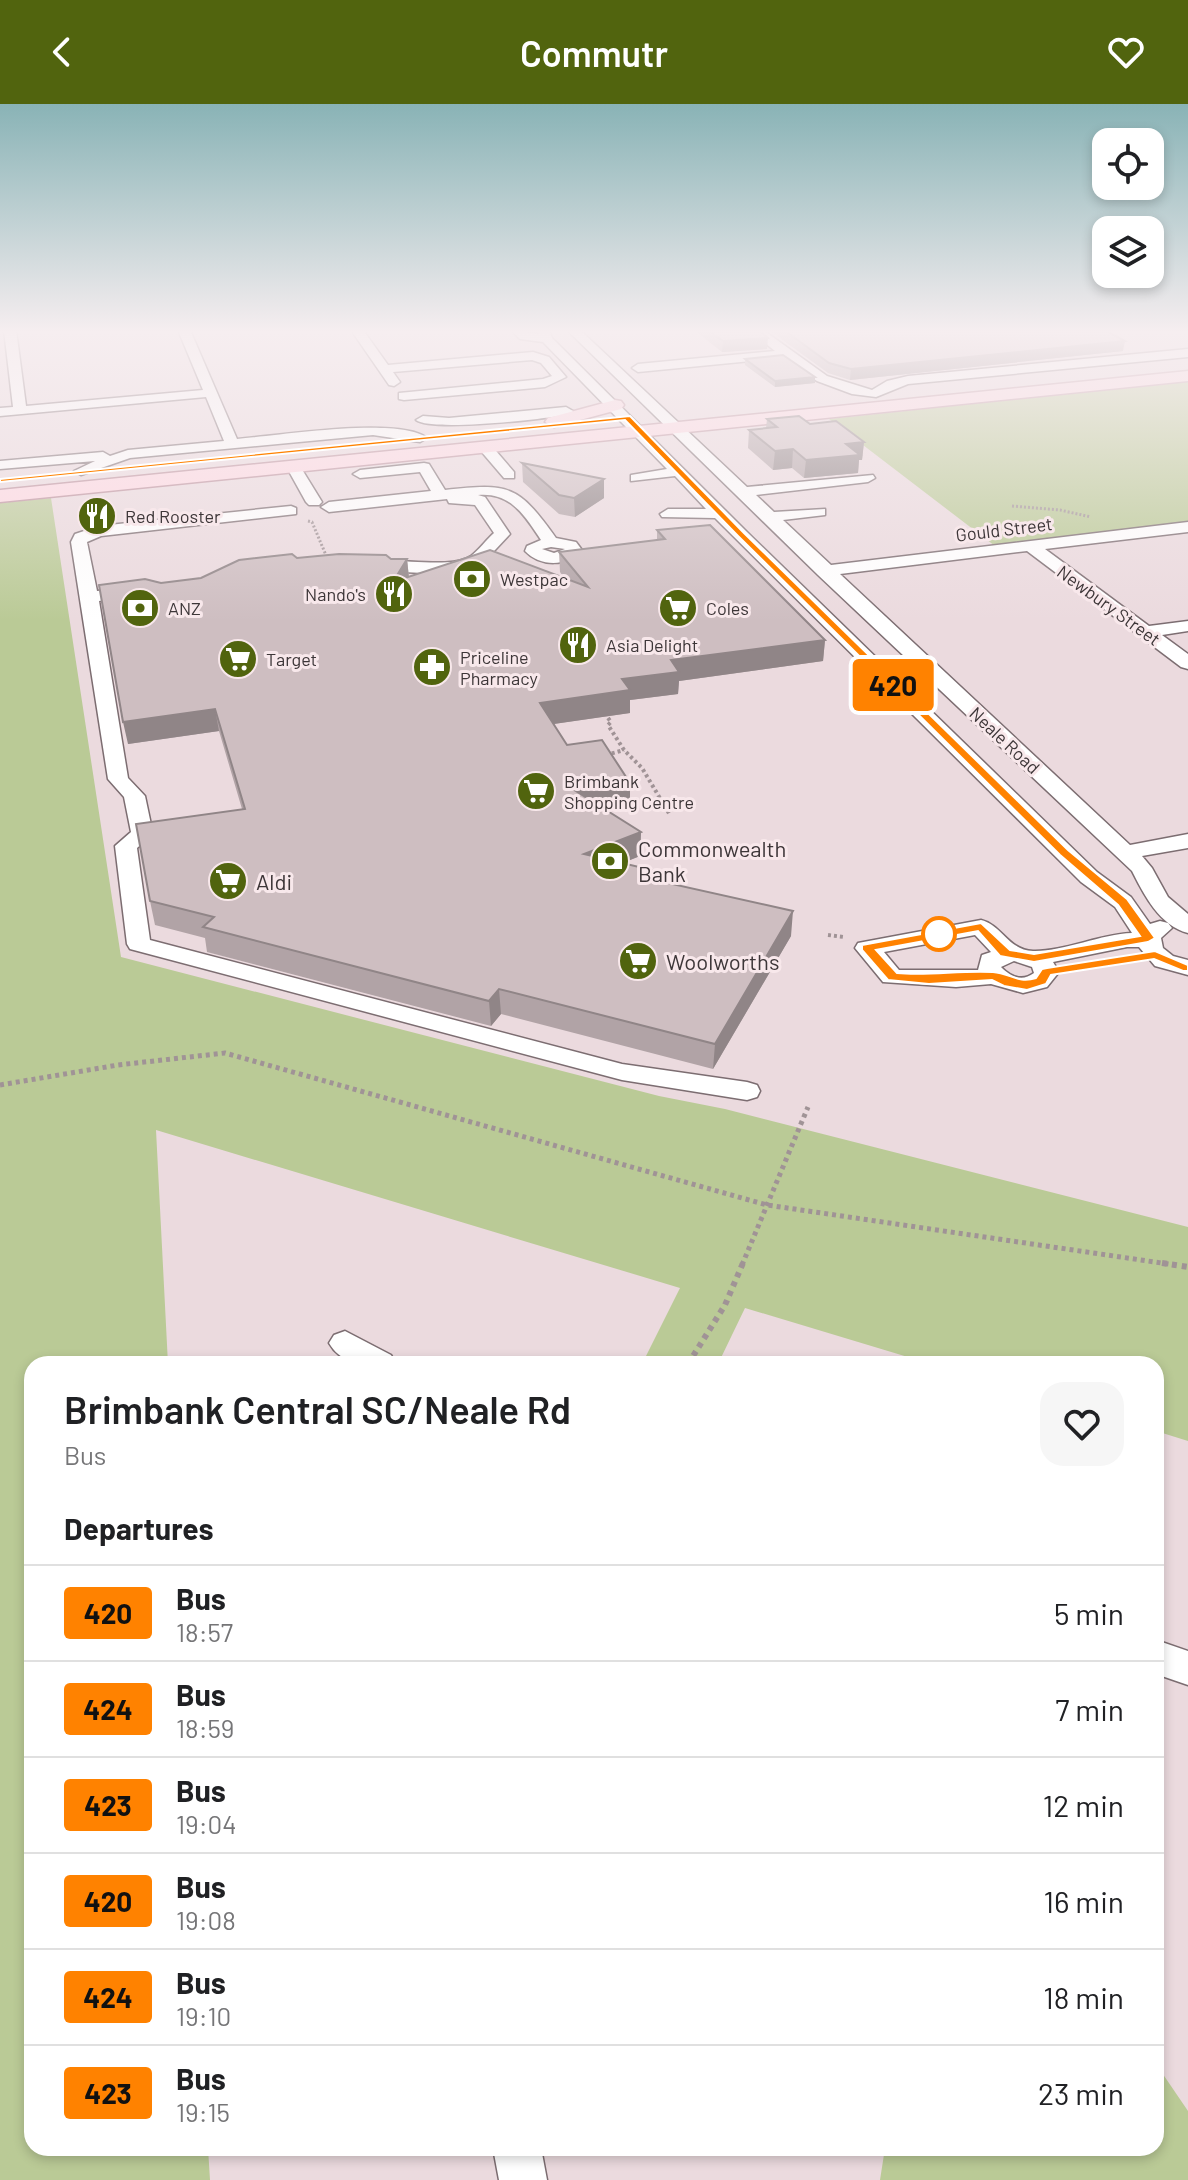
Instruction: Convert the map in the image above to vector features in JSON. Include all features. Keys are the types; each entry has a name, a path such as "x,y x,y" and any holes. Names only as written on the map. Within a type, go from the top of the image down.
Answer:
{"main road":[{"path":"0,496 236,472 288,471 417,428 526,427"},
{"path":"0,479 81,471 318,471 485,447 584,427"},
{"path":"690,442 713,431 733,427"}],"street":[{"path":"225,427 232,444"},
{"path":"0,465 423,427"},
{"name":"Neale Road","path":"636,427 721,513 733,535 886,678 1089,877 1123,902 1150,944"},
{"name":"Neale Road","path":"674,427 1141,868 1159,901 1188,926"},
{"path":"485,447 509,475"},
{"path":"81,471 118,456"},
{"path":"643,462 675,466"},
{"path":"366,466 424,467 448,498"},
{"path":"636,478 675,466"},
{"path":"288,471 322,505"},
{"path":"288,471 294,508"},
{"path":"741,492 868,478"},
{"path":"448,498 486,490 511,494 520,500 551,542 582,549"},
{"path":"351,566 423,568 474,562 502,534 480,500 448,498 322,505 99,531 81,537 79,542 118,779 134,796 142,834 126,846 139,944 622,1072 747,1091"},
{"path":"733,535 820,512"},
{"path":"668,514 721,513"},
{"name":"Gould Street","path":"824,571 1188,527"},
{"name":"Newbury Street","path":"1030,546 1188,663"},
{"path":"90,597 125,593"},
{"path":"1145,632 1188,626"},
{"path":"886,678 932,672"},
{"path":"1125,853 1188,841"},
{"path":"1000,965 929,980 892,977 867,948 981,927 1000,965 1009,983 1027,985 1041,981 1040,965 1150,944 1162,927 1188,926"},
{"path":"1150,944 1186,969"},
{"path":"345,1343 367,1356"},
{"path":"1164,1660 1188,1668"},
{"path":"518,2156 523,2180"}],"path":[{"path":"1012,506 1060,510 1091,517"},
{"path":"608,718 611,722 608,725 624,750 647,775 670,815"},
{"path":"594,757 624,750"},
{"path":"0,1085 118,1065 225,1053 767,1205 1188,1267"},
{"path":"693,1356 725,1305 808,1107"}],"green space":[{"path":"839,427 1188,427 1188,522 995,546"},
{"path":"51,498 121,957 659,1096 725,1109 1188,1227 1188,1441 1164,1434 1164,1356 904,1356 745,1308 722,1356 646,1356 680,1288 156,1130 168,1356 24,1356 24,2156 208,2156 210,2180 0,2180 0,503"},
{"path":"1164,2076 1188,2111 1188,2180 880,2180 884,2156 1164,2156"}],"building":[{"path":"844,427 864,442 846,444 860,455 806,460 793,449 775,451 749,430"},
{"path":"522,463 604,479 574,498 559,495"},
{"path":"710,525 825,640 671,660 679,672 622,679 630,690 540,703 567,745 602,740 630,783 576,791 641,832 584,854 652,870 645,878 793,911 715,1044 499,989 489,1001 203,927 214,917 150,901 136,824 245,809 215,709 123,722 99,585 145,579 161,583 201,578 239,560 292,554 297,558 339,554 386,555 391,559 407,559 393,582 490,550 588,587 559,552 665,539 657,530"}],"bus line":[{"name":"420","path":"0,479 526,427"},
{"name":"420","path":"636,427 741,535 1064,853 1089,877 1123,902 1148,938 1034,958 1005,953 981,927 867,948 892,977 956,980 995,976 1009,983 1027,985 1041,981 1047,972 1155,955 1176,966 1188,968"}],"place":[{"name":"Red Rooster","path":"97,516"},
{"name":"Westpac","path":"472,579"},
{"name":"Nando's","path":"394,594"},
{"name":"ANZ","path":"140,608"},
{"name":"Coles","path":"678,608"},
{"name":"Asia Delight","path":"578,645"},
{"name":"Target","path":"238,659"},
{"name":"Priceline Pharmacy","path":"432,667"},
{"name":"Brimbank Shopping Centre","path":"536,791"},
{"name":"Commonwealth Bank","path":"610,861"},
{"name":"Aldi","path":"228,881"},
{"name":"Woolworths","path":"638,961"}]}
